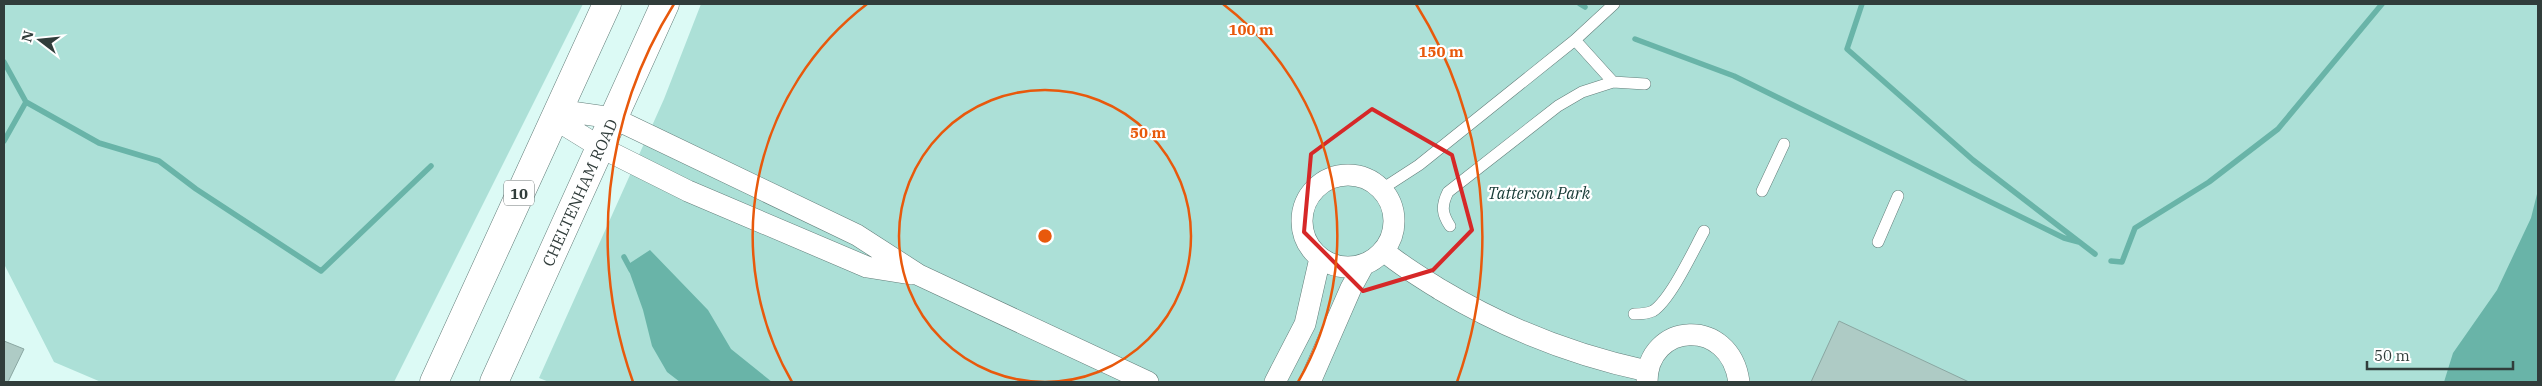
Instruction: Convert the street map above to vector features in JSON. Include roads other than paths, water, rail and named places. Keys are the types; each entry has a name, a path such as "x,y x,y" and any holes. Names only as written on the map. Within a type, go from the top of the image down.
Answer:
{"main road":[{"name":"10","path":"434,382 555,114 607,4"},
{"name":"CHELTENHAM ROAD","path":"494,382 665,4"}],"street":[{"path":"555,114 613,118 858,235 919,275 1148,382"},
{"path":"555,114 600,147 688,191 867,267 919,275"},
{"path":"1310,382 1351,288 1363,266 1384,251 1391,238 1394,218 1389,199 1382,188 1369,180 1355,175 1340,175 1325,181 1313,190 1305,203 1302,218 1303,234 1310,247 1320,258 1343,267 1363,266"},
{"path":"1384,251 1425,280 1470,307 1544,343 1647,377 1650,361 1662,345 1678,337 1699,335 1711,338 1730,355 1737,368 1738,382"},
{"path":"1276,382 1305,324 1320,258"}],"lane":[{"path":"1382,188 1419,165 1575,40 1614,4"},
{"path":"1575,40 1613,82"},
{"path":"1450,226 1443,215 1443,202 1448,192 1558,106 1582,92 1613,82 1645,84"},
{"path":"1762,191 1784,144"},
{"path":"1878,242 1898,196"},
{"path":"1634,314 1644,314 1654,310 1679,276 1704,231"}],"waterway":[{"path":"1580,4 1585,7"},
{"path":"1862,4 1847,49 1973,160 2095,254"},
{"path":"2111,261 2122,262 2135,228 2209,182 2278,129 2382,4"},
{"path":"1635,39 1734,76 2064,238 2079,242"},
{"path":"4,62 26,102 99,143 159,161 196,189 321,271 431,166"},
{"path":"4,141 26,102"},
{"path":"624,257 631,270"}],"park label":[{"name":"Tatterson Park","path":"1539,193"}]}
